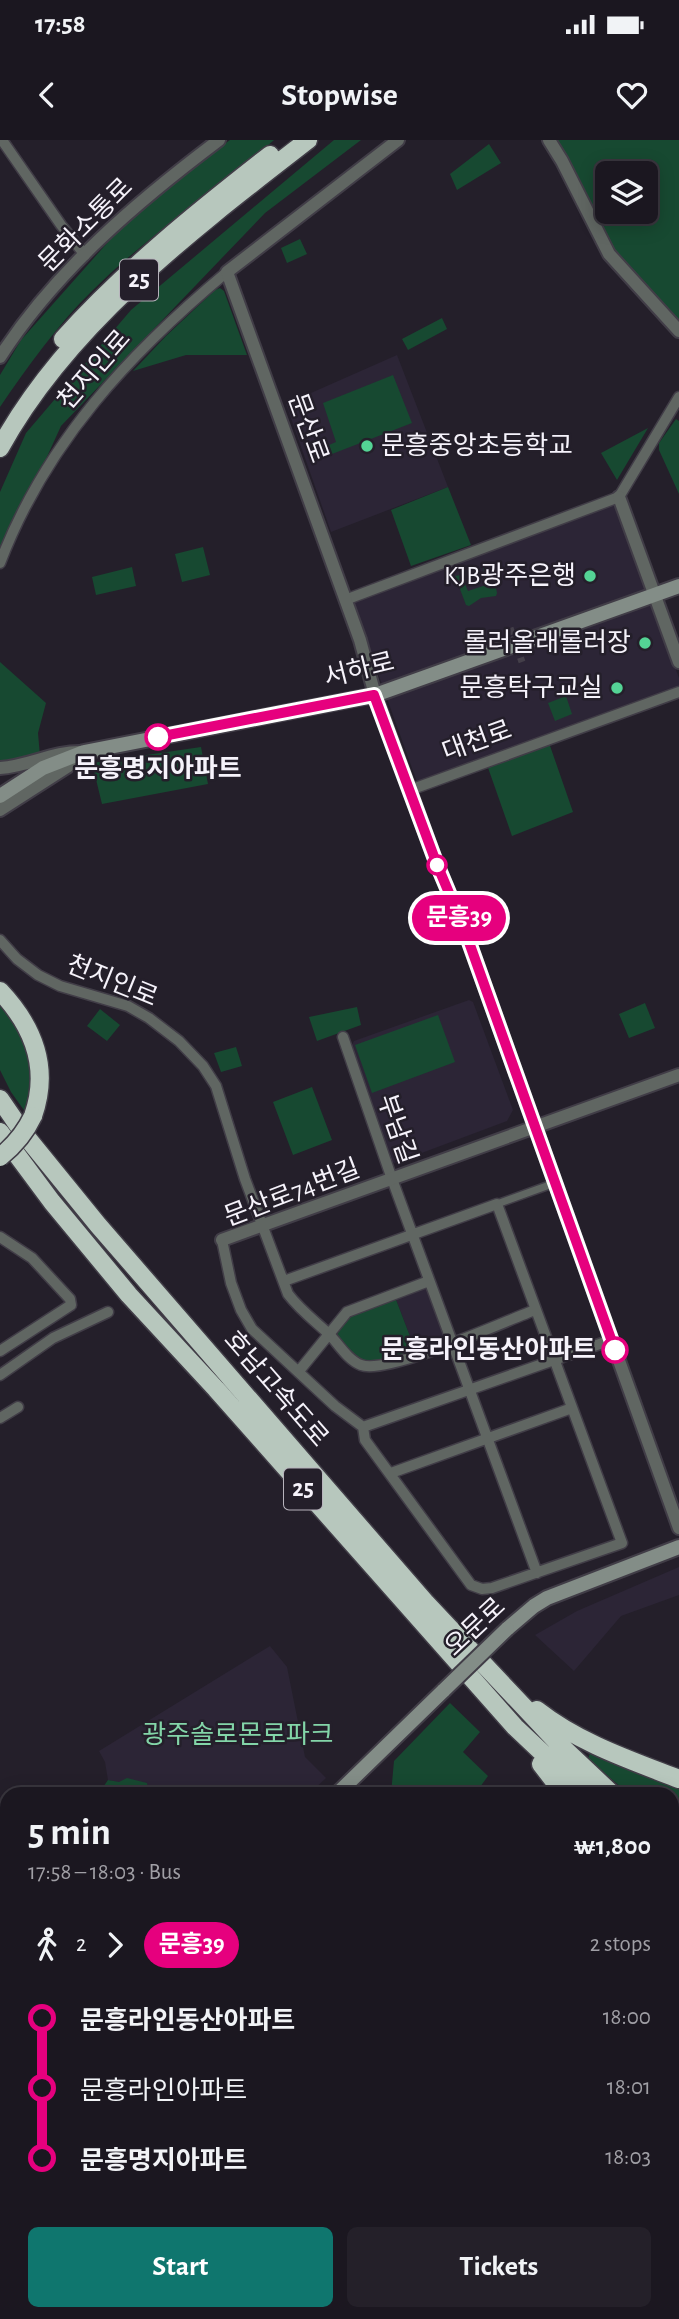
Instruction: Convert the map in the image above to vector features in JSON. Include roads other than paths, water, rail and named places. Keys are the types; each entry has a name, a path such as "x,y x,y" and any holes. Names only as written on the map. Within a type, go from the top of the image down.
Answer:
{"highway":[{"name":"25","path":"0,425 20,392 55,347 93,307 192,216 289,140"},
{"name":"25","path":"0,448 36,390 68,350 97,320 203,224 308,140"},
{"path":"0,991 17,1009 36,1048 41,1066 38,1101 33,1116 26,1131 0,1157"},
{"name":"호남고속도로","path":"0,1099 24,1134 98,1225 425,1602 558,1743 605,1787"},
{"name":"호남고속도로","path":"0,1132 52,1202 129,1295 216,1389 514,1727 578,1787"},
{"path":"493,1675 572,1734 614,1754 679,1779"},
{"path":"514,1727 559,1787"}],"main road":[{"name":"서하로","path":"0,796 43,768 84,752 374,695 679,586"},
{"name":"오문로","path":"344,1787 534,1606 556,1594 679,1546"}],"street":[{"path":"2,140 85,255"},
{"name":"문화소통로","path":"0,357 25,323 85,255 164,181 219,140"},
{"name":"천지인로","path":"0,563 35,489 77,422 154,335 227,272 398,140"},
{"path":"549,140 609,254 679,331"},
{"name":"문산로","path":"227,272 360,642 374,695 465,931 679,1528"},
{"path":"345,600 619,497 679,397"},
{"path":"619,497 679,662"},
{"name":"대천로","path":"410,790 679,692"},
{"path":"0,768 16,767 63,751 84,752"},
{"path":"0,810 67,767 84,752"},
{"path":"0,778 16,767"},
{"name":"천지인로","path":"0,940 17,959 38,975 60,986 128,1006 149,1017 198,1060 216,1086 245,1179 288,1294 297,1306 355,1361 361,1365 376,1367 417,1357 453,1342"},
{"name":"부남길","path":"342,1037 537,1573"},
{"name":"문산로74번길","path":"572,1408 622,1543 492,1588 471,1586 366,1440 363,1427 335,1406 252,1329 241,1310 231,1283 222,1240 679,1075"},
{"path":"284,1281 555,1183"},
{"path":"391,1473 572,1408 497,1204"},
{"path":"0,1237 39,1265 70,1299 71,1305 0,1351"},
{"path":"299,1371 347,1312 429,1281"},
{"path":"453,1342 535,1310"},
{"path":"0,1375 52,1338 108,1311"},
{"path":"363,1427 611,1339"},
{"path":"0,1418 18,1407"}],"tunnel":[{"path":"510,628 522,662"}],"place":[{"name":"문흥중앙초등학교","path":"367,446"},
{"name":"KJB광주은행","path":"590,576"},
{"name":"롤러올래롤러장","path":"645,643"},
{"name":"문흥탁구교실","path":"617,688"},
{"name":"문흥명지아파트","path":"158,737"},
{"name":"문흥라인동산아파트","path":"615,1350"}],"park label":[{"name":"광주솔로몬로파크","path":"238,1735"}]}
